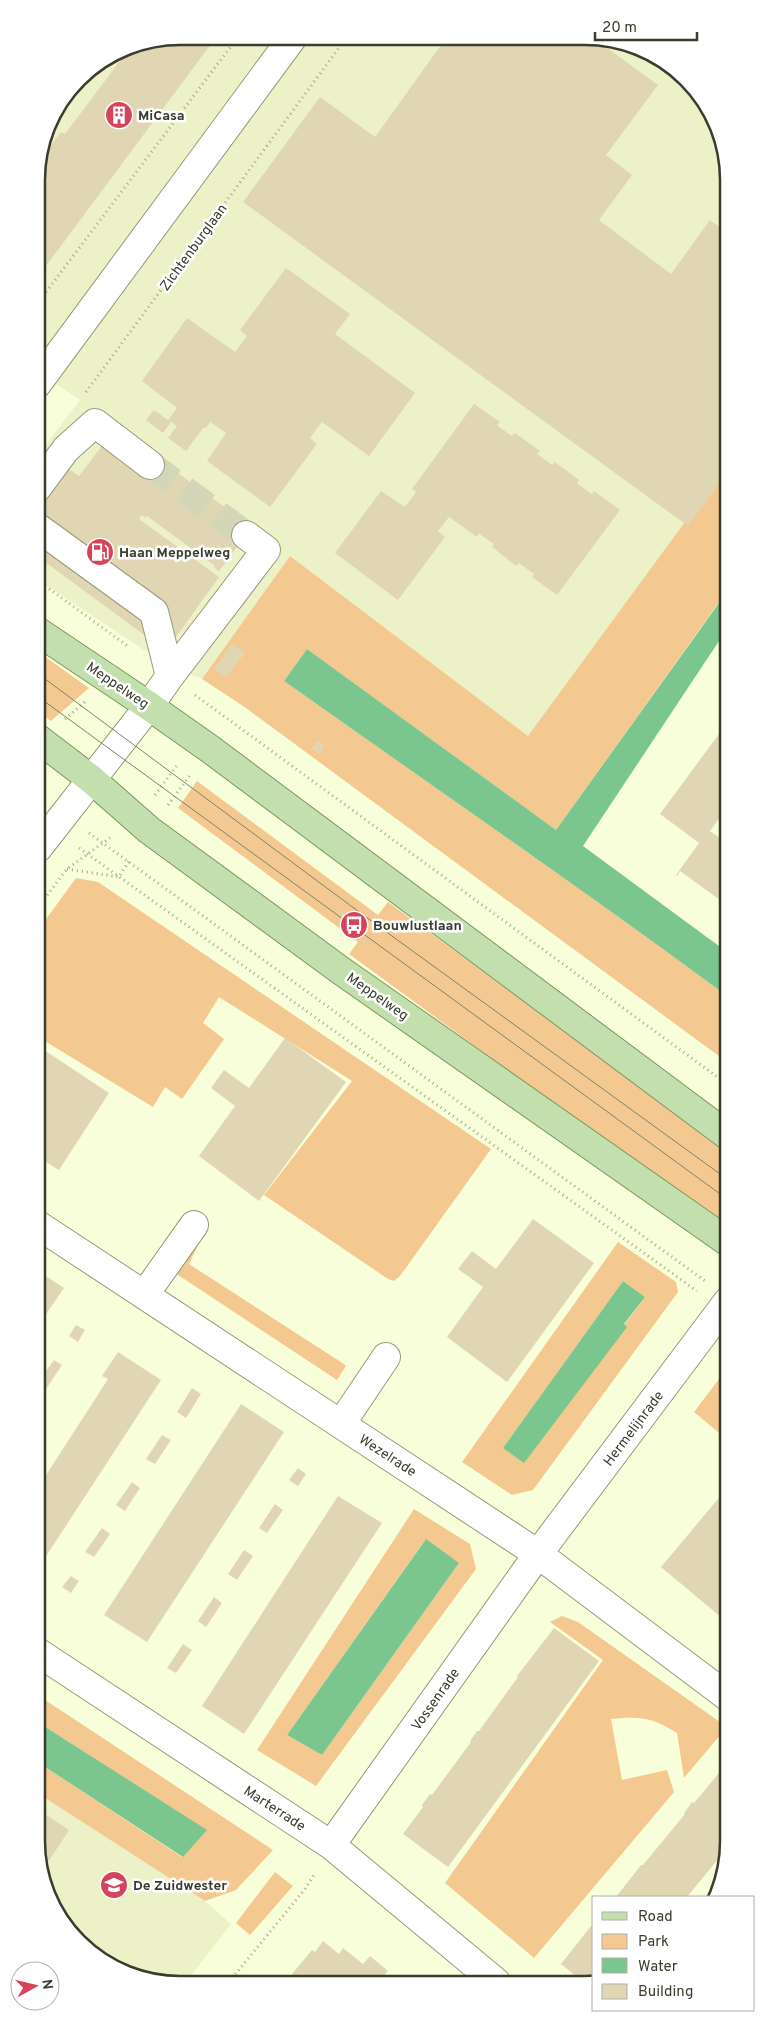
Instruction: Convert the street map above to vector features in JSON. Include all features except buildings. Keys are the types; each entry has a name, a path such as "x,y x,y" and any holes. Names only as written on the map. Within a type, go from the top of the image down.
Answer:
{"main road":[{"name":"Meppelweg","path":"45,636 210,749 720,1130"},
{"name":"Meppelweg","path":"45,744 91,779 149,830 340,970 720,1236"}],"street":[{"path":"45,373 287,45"},
{"path":"45,477 66,449 95,423 150,465"},
{"path":"45,533 154,612 170,676"},
{"path":"51,830 149,706 266,550 246,535"},
{"path":"145,1294 194,1225"},
{"name":"Wezelrade","path":"45,1230 538,1554 720,1691"},
{"name":"Hermelijnrade","path":"538,1554 720,1300"},
{"path":"341,1424 386,1357"},
{"name":"Vossenrade","path":"331,1845 538,1554"},
{"name":"Marterrade","path":"45,1657 331,1845 489,1976"}],"path":[{"path":"45,293 232,45"},
{"name":"Zichtenburglaan","path":"80,400 341,45"},
{"path":"45,586 720,1079"},
{"path":"119,876 149,830 231,722"},
{"path":"51,830 128,862 720,1298"},
{"path":"51,830 720,1298"},
{"path":"45,898 67,869 119,876"},
{"path":"234,1976 305,1889 331,1845"}],"shaded area":[{"path":"180,45 603,46 637,55 667,73 692,98 706,120 713,137 719,162 720,180 720,614 528,736 290,556 202,679 162,662 45,584 45,446 80,400 45,376 46,162 55,128 73,98 91,79 105,68 128,55 162,46"},
{"name":"De Zuidwester","path":"45,1798 205,1901 231,1924 191,1976 171,1976 154,1973 137,1969 112,1958 98,1948 73,1923 55,1893 45,1850"}],"green space":[{"path":"720,474 720,601 556,830 307,649 284,681 720,991 720,1057 243,706 202,679 290,556 528,736"},
{"path":"45,657 89,688 51,721 45,717"},
{"path":"197,781 378,915 388,902 720,1145 720,1225 349,954 358,942 178,808"},
{"path":"76,878 98,882 491,1149 400,1276 394,1281 388,1279 264,1195 352,1081 219,997 203,1023 224,1039 182,1099 165,1087 153,1107 45,1041 45,920"},
{"path":"191,1241 198,1245 189,1264 344,1364 346,1366 337,1380 172,1271"},
{"path":"618,1242 676,1282 678,1292 533,1490 512,1495 462,1462","holes":["623,1281 645,1297 624,1325 503,1448"]},
{"path":"720,1378 720,1434 694,1412"},
{"path":"414,1509 470,1544 476,1569 316,1786 257,1750","holes":["425,1540 459,1563 322,1755 287,1735"]},
{"path":"562,1616 578,1622 720,1722 720,1735 684,1778 677,1733 646,1719 611,1719 622,1780 667,1770 674,1792 534,1958 445,1883 603,1660 550,1622"},
{"path":"45,1700 273,1850 236,1890 205,1901 45,1798 45,1767 182,1857 206,1830 45,1727"},
{"path":"275,1872 293,1886 250,1935 236,1923"}],"water":[{"path":"720,602 720,640 583,846 720,947 720,991 284,681 307,649 556,830"},
{"path":"623,1281 645,1297 624,1324 627,1327 524,1463 503,1448"},
{"path":"426,1539 459,1563 322,1755 287,1735"},
{"path":"45,1727 207,1830 183,1857 45,1767"}],"tunnel":[{"path":"150,465 246,535"}],"tram line":[{"path":"45,679 374,923 720,1174"},
{"path":"45,702 720,1194"}],"place":[{"name":"MiCasa","path":"119,115"},
{"name":"Haan Meppelweg","path":"100,552"},
{"name":"Bouwlustlaan","path":"354,925"},
{"name":"De Zuidwester","path":"114,1885"}]}
